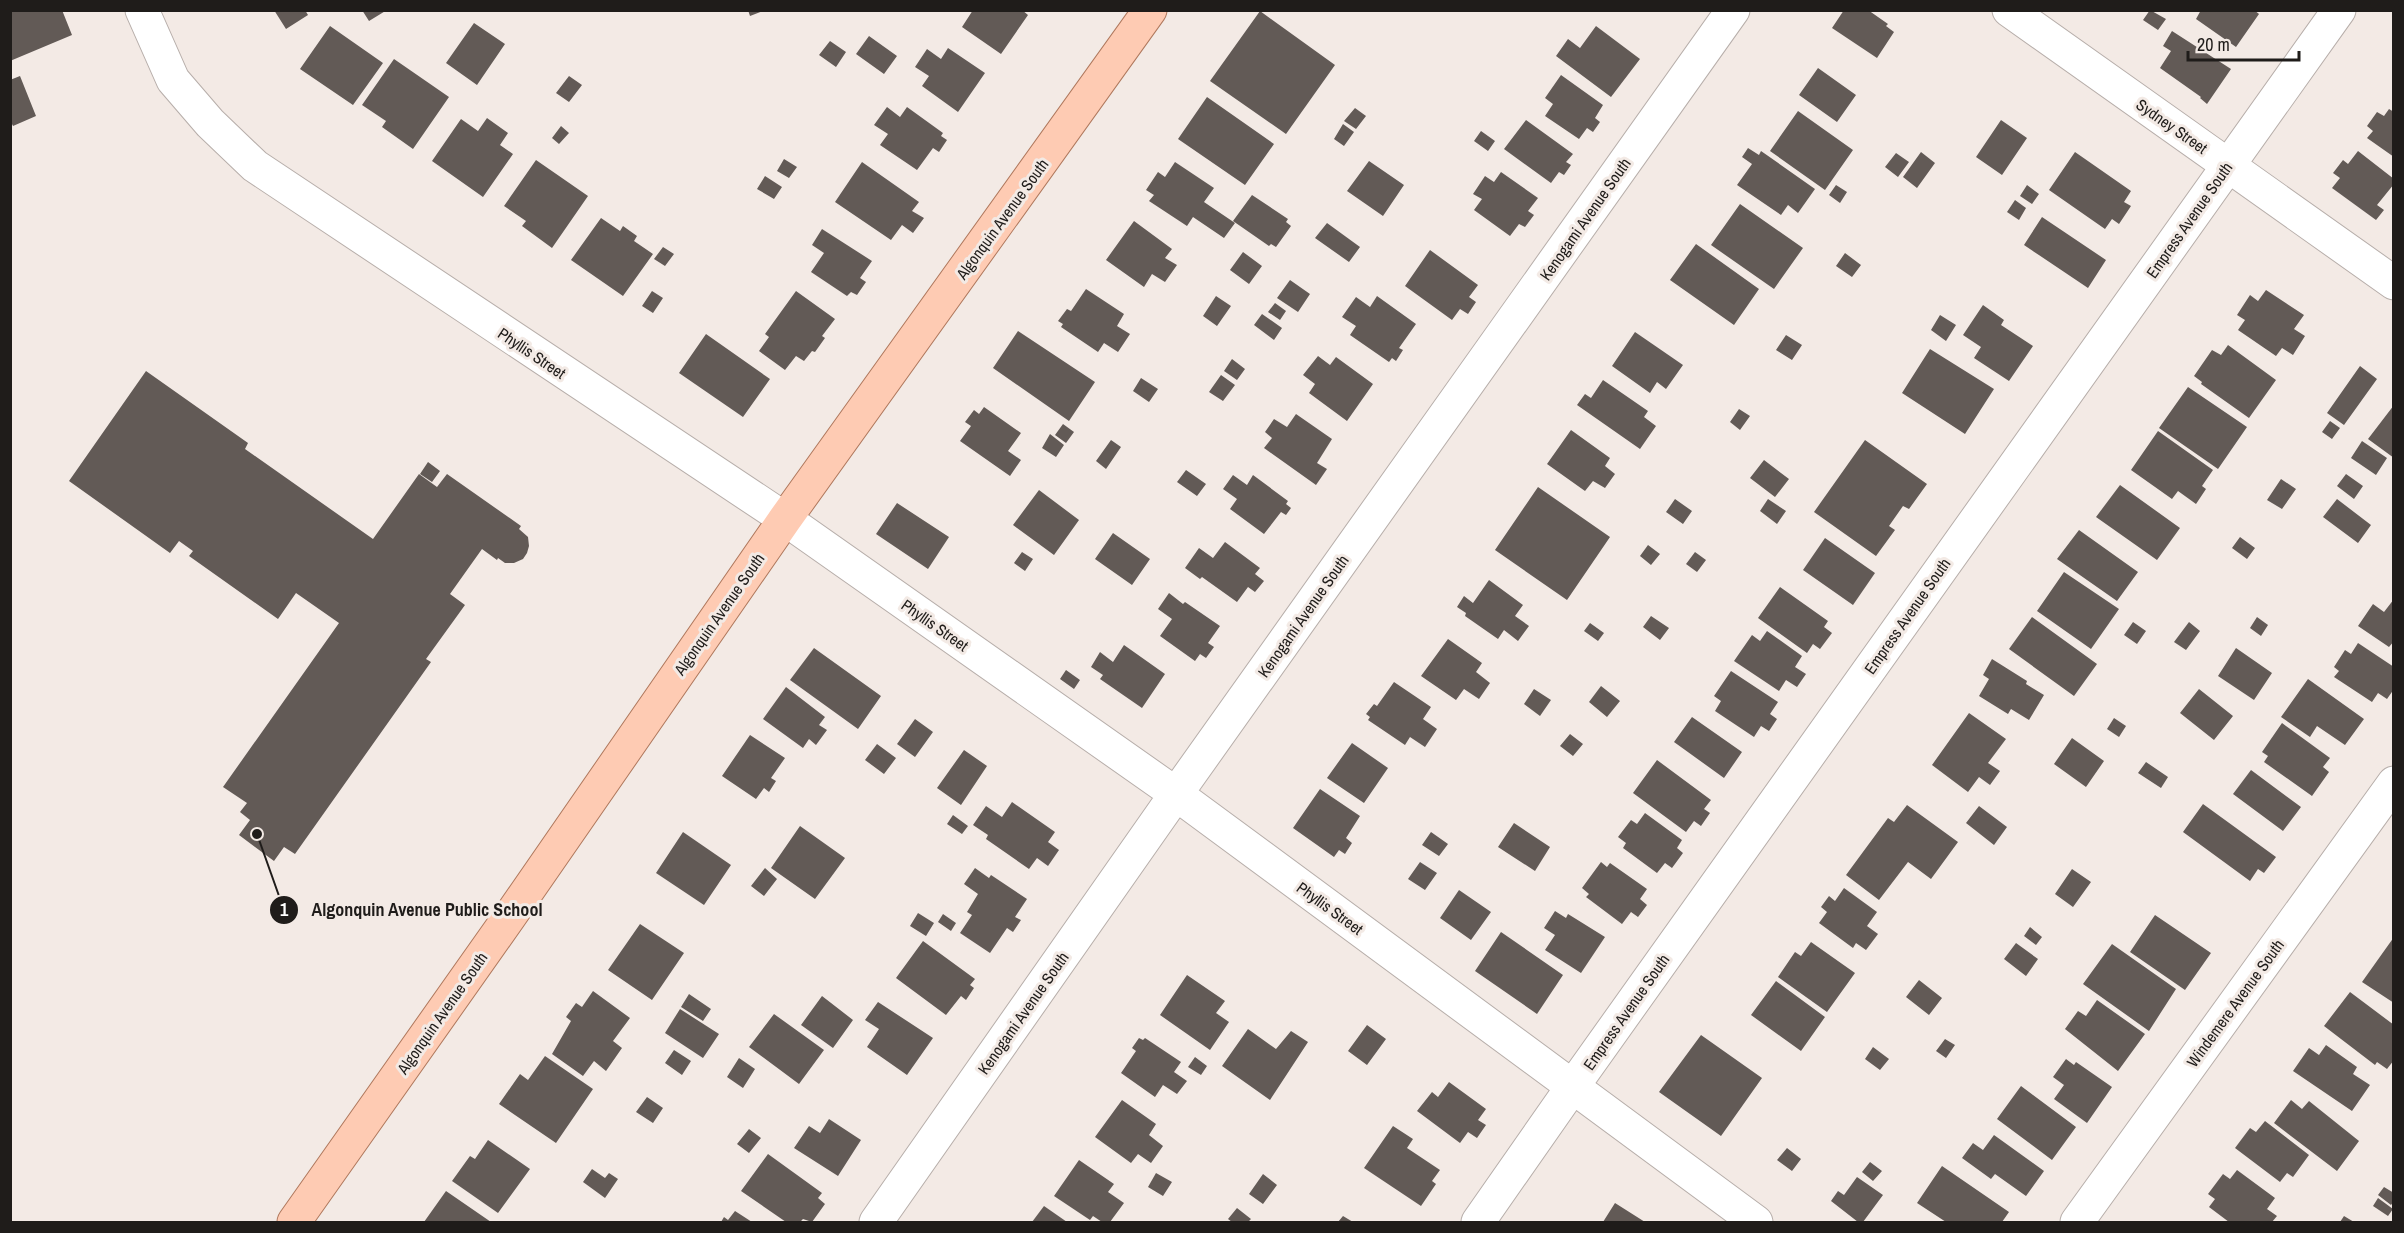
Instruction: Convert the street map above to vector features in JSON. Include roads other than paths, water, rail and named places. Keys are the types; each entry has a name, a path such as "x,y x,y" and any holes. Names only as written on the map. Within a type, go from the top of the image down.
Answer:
{"main road":[{"name":"Algonquin Avenue South","path":"294,1222 524,897 785,519 1150,10"}],"street":[{"name":"Phyllis Street","path":"142,10 173,80 210,123 255,166 785,519 1176,794 1756,1222"},
{"name":"Kenogami Avenue South","path":"876,1222 1176,794 1733,10"},
{"name":"Sydney Street","path":"2009,10 2394,283"},
{"name":"Empress Avenue South","path":"1478,1222 2339,10"},
{"name":"Windemere Avenue South","path":"2077,1222 2394,783"}],"place":[{"name":"Algonquin Avenue Public School","path":"257,834"}]}
